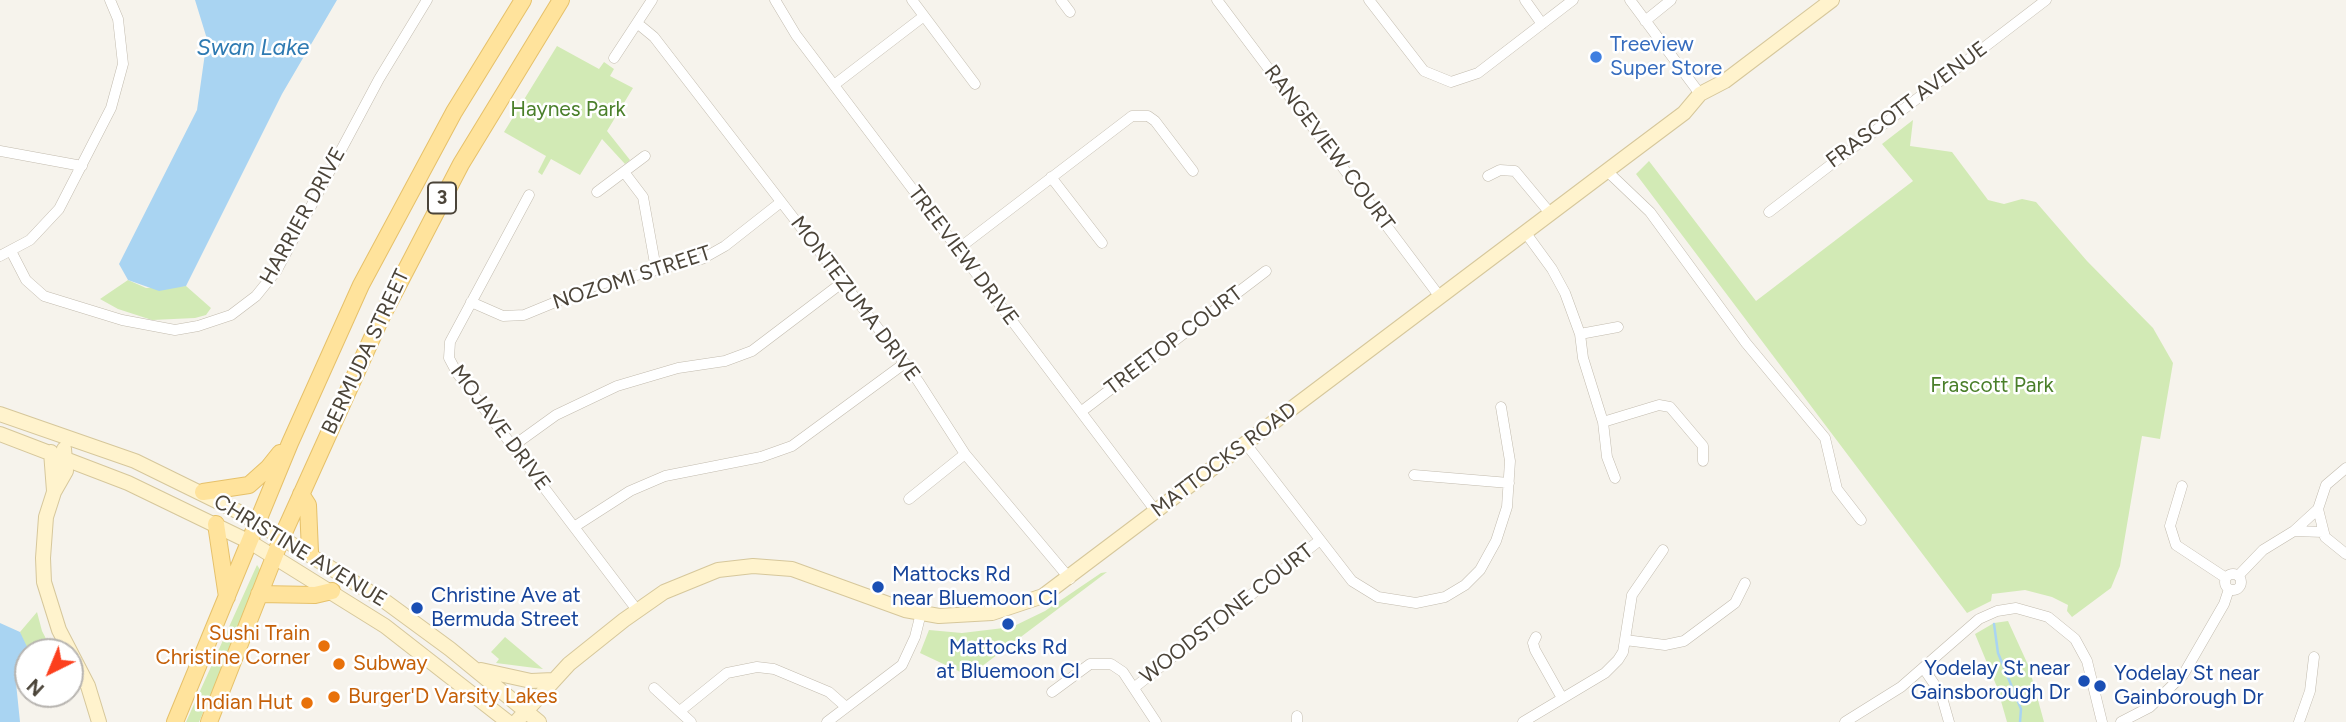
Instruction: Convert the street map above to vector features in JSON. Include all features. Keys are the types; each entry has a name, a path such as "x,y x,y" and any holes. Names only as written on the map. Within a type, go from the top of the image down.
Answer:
{"main road":[{"name":"BERMUDA STREET","path":"175,722 340,328 395,219 454,112 523,0"},
{"name":"BERMUDA STREET","path":"209,722 282,537 365,351 429,222 488,117 561,0"},
{"path":"203,492 249,485 290,443"},
{"path":"301,494 308,505 310,552"},
{"path":"216,524 227,597"},
{"path":"260,594 315,595 332,591"}],"street":[{"path":"0,256 30,240 51,220 111,108 123,64 118,19 110,0"},
{"name":"HARRIER DRIVE","path":"11,251 26,280 44,296 122,320 175,330 231,315 256,296 277,270 379,79 427,0"},
{"path":"614,58 652,0"},
{"name":"TREEVIEW DRIVE","path":"775,0 796,35 1156,510"},
{"path":"912,0 975,85"},
{"path":"1061,0 1070,12"},
{"name":"RANGEVIEW COURT","path":"1217,0 1440,296"},
{"path":"1369,0 1424,71 1451,82 1478,73 1573,0"},
{"path":"1525,0 1542,24"},
{"path":"1630,0 1700,94"},
{"path":"1646,21 1671,0"},
{"name":"MATTOCKS ROAD","path":"553,680 637,610 683,582 718,570 754,566 811,573 887,604 921,613 956,617 992,613 1027,603 1070,579 1156,510 1684,113 1700,94 1725,81 1832,0"},
{"name":"FRASCOTT AVENUE","path":"1769,212 2046,0"},
{"path":"834,85 924,16"},
{"name":"MONTEZUMA DRIVE","path":"637,23 654,37 844,282 905,363 965,454 1070,579"},
{"path":"958,249 1136,114 1149,116 1155,121 1194,171"},
{"path":"0,151 82,166"},
{"path":"597,192 645,156"},
{"path":"1488,176 1500,170 1515,171 1550,213"},
{"path":"1607,171 1655,219 1746,343 1825,438 1836,488 1861,520"},
{"path":"624,172 643,197 656,269"},
{"path":"1051,177 1101,243"},
{"name":"MOJAVE DRIVE","path":"529,195 450,342 449,358 637,610"},
{"name":"NOZOMI STREET","path":"471,302 495,314 516,317 597,285 689,263 713,254 781,202"},
{"path":"1525,232 1557,277 1580,334 1603,422 1607,457 1615,478"},
{"name":"TREETOP COURT","path":"1082,411 1266,271"},
{"path":"513,446 556,415 617,386 678,368 725,361 752,351 844,282"},
{"path":"1580,334 1619,327"},
{"path":"574,527 621,496 665,476 761,457 792,446 905,363"},
{"path":"1603,422 1659,405 1670,407 1703,446 1703,461"},
{"path":"1246,444 1343,572 1369,593 1406,603 1435,600 1465,585 1486,560 1503,523 1509,483 1507,434 1501,407"},
{"name":"CHRISTINE AVENUE","path":"0,414 135,461 203,492 310,552 375,595 476,669 539,722"},
{"path":"52,431 67,458 64,475 54,492 44,528 44,582 52,614 88,686 99,722"},
{"name":"CHRISTINE AVENUE","path":"0,434 67,458 216,524 275,556 411,645 491,715 508,722"},
{"path":"51,452 54,492"},
{"path":"909,499 965,454"},
{"path":"2229,589 2239,588 2238,576 2263,550 2294,531 2318,509 2326,485 2346,468"},
{"path":"1414,475 1509,483"},
{"path":"2121,722 2150,707 2183,675 2224,604 2229,589 2225,578 2176,545 2170,526 2182,486"},
{"path":"2318,509 2323,532 2333,546 2346,554"},
{"path":"2294,531 2323,532"},
{"name":"WOODSTONE COURT","path":"1135,687 1320,540"},
{"path":"1528,721 1612,667 1621,656 1636,586 1663,550"},
{"path":"2225,578 2231,574 2238,576"},
{"path":"1625,640 1665,645 1684,640 1735,603 1745,583"},
{"path":"1845,722 1891,695 1982,617 2010,609 2038,612 2064,627 2079,645 2090,673 2102,722"},
{"path":"827,722 902,665 915,638 921,613"},
{"path":"1536,637 1533,641 1535,650 1562,698"},
{"path":"2299,722 2310,691 2314,657"},
{"path":"1052,692 1095,662 1118,667 1135,687 1156,722"},
{"path":"680,711 727,673 757,667 774,669 829,692 846,707"},
{"path":"476,669 531,681 553,680"},
{"path":"1924,669 1941,694 1950,722"},
{"path":"516,722 553,680"},
{"path":"654,688 691,722"}],"green space":[{"name":"Haynes Park","path":"557,46 599,69 604,62 614,69 610,76 633,88 607,131 630,160 625,164 602,139 580,175 551,159 542,175 538,172 546,156 504,132"},
{"name":"Frascott Park","path":"1913,120 1910,146 1952,152 1988,200 2004,204 2022,199 2036,202 2087,261 2153,328 2173,363 2160,439 2142,436 2120,566 2111,588 2072,617 2067,611 2068,605 2052,597 2025,590 1992,594 1991,601 1967,613 1636,174 1649,161 1756,301 1913,181 1882,144"},
{"path":"128,280 146,288 186,286 211,308 206,315 195,318 152,320 118,309 100,299"},
{"path":"257,565 261,571 249,605 199,722 186,722"},
{"path":"1107,572 969,676 920,653 929,630 962,633 1012,627 1045,611 1101,573"},
{"path":"37,612 46,638 22,638 20,632"},
{"path":"2008,621 2029,667 2044,722 2007,722 1997,687 1975,634 1994,623"},
{"path":"505,637 543,669 496,663 499,659 491,652"}],"water":[{"name":"Swan Lake","path":"195,0 337,0 282,94 186,286 159,291 128,280 119,264 197,110 207,39"},
{"path":"0,623 20,632 23,638 14,638 14,708 19,708 20,722 0,722"}],"waterway":[{"path":"1994,624 1998,653 2021,709 2020,722"}],"place":[{"name":"Treeview Super Store","path":"1596,57"},
{"name":"Mattocks Rd near Bluemoon Cl","path":"878,587"},
{"name":"Christine Ave at Bermuda Street","path":"417,608"},
{"name":"Mattocks Rd at Bluemoon Cl","path":"1008,624"},
{"name":"Sushi Train Christine Corner","path":"324,646"},
{"name":"Subway","path":"339,664"},
{"name":"Yodelay St near Gainsborough Dr","path":"2084,681"},
{"name":"Yodelay St near Gainborough Dr","path":"2100,686"},
{"name":"Burger'D Varsity Lakes","path":"334,697"},
{"name":"Indian Hut","path":"307,703"}]}
